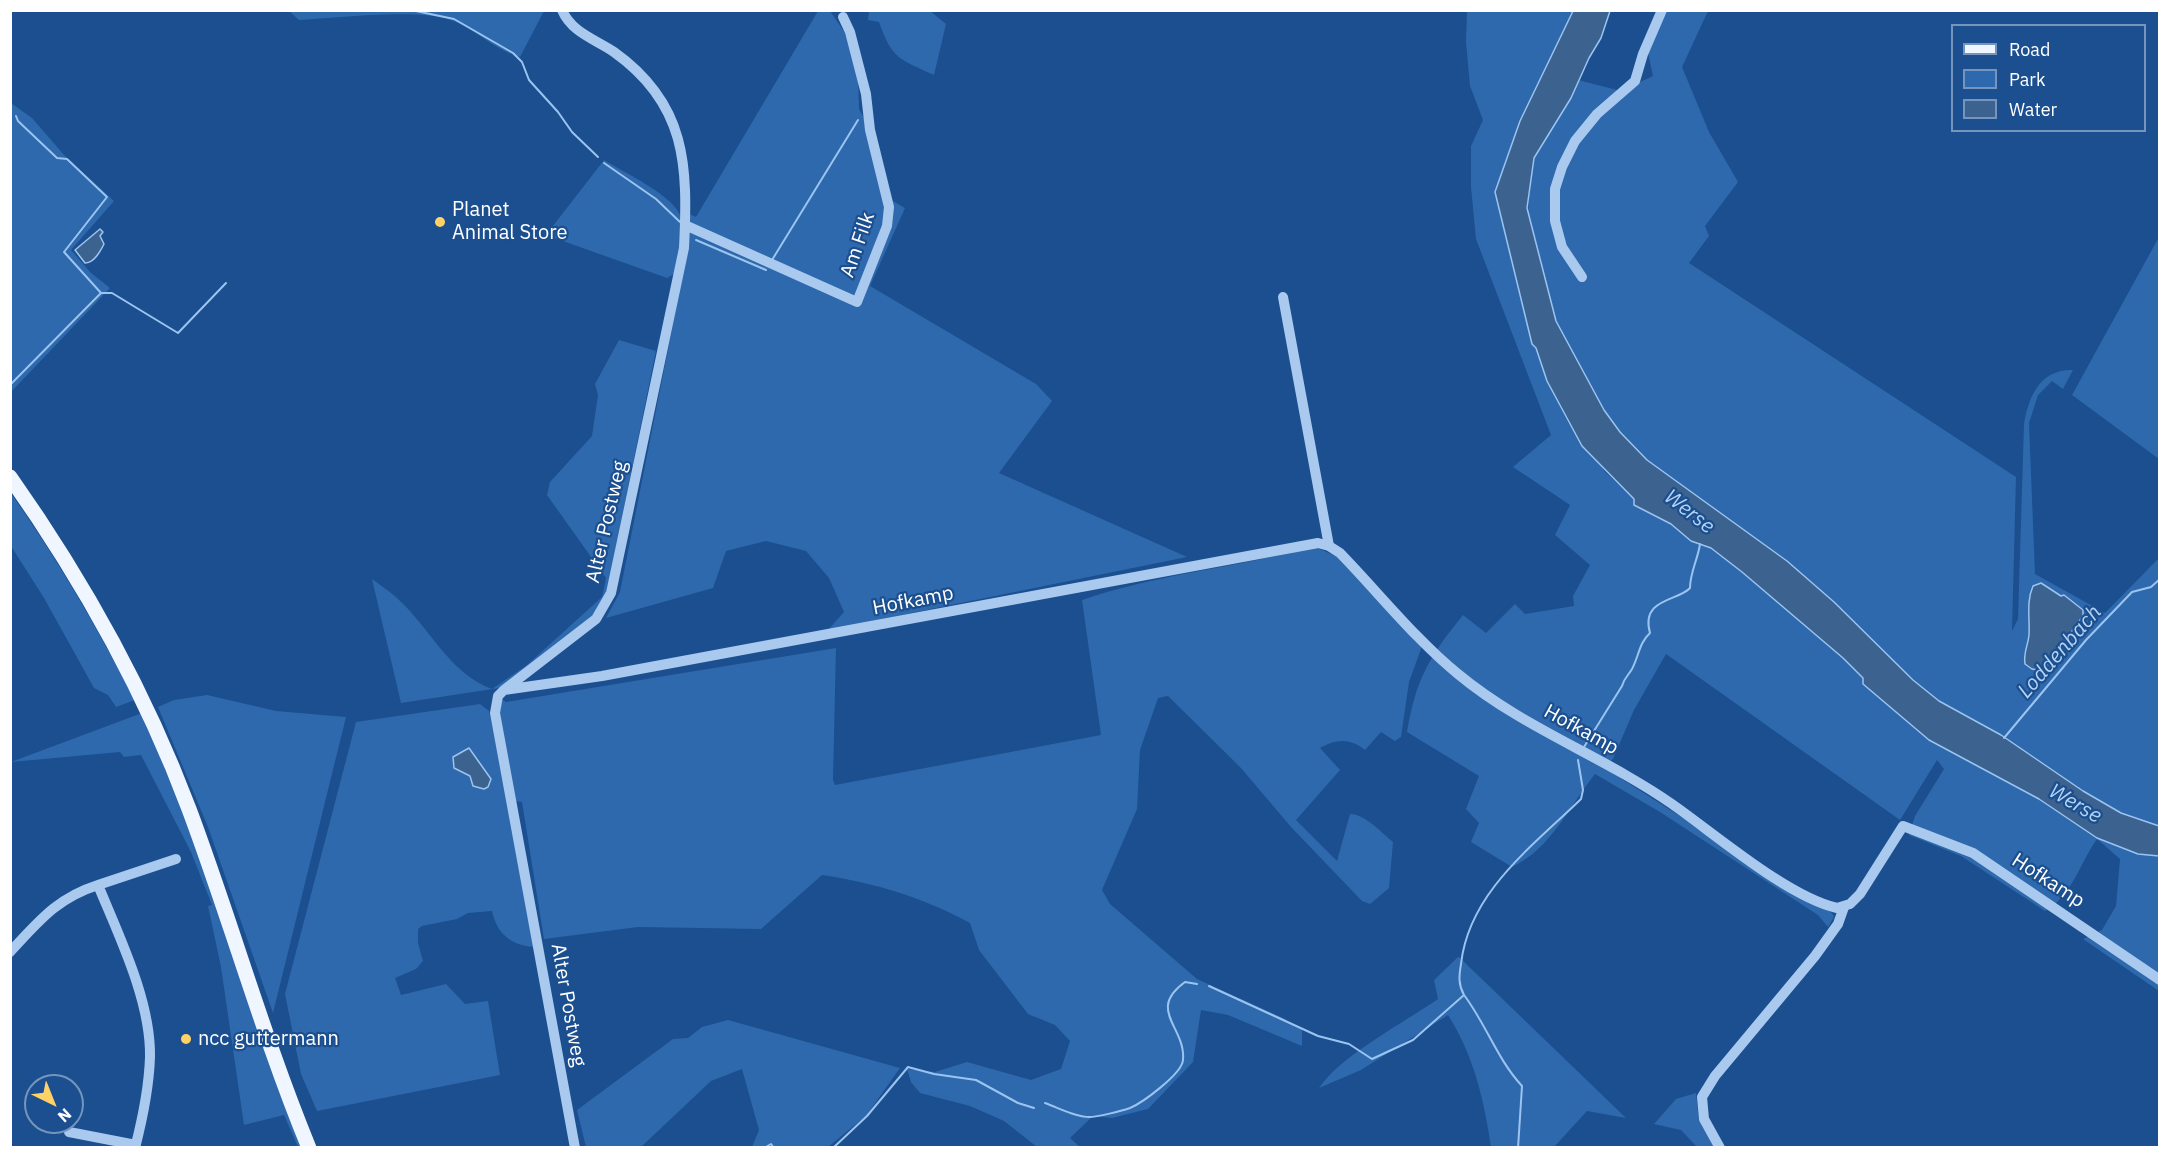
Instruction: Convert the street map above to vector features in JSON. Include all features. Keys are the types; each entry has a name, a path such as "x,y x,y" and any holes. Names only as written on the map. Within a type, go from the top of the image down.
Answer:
{"main road":[{"path":"10,477 44,525 105,631 159,739 188,808 276,1062 309,1148"}],"street":[{"name":"Alter Postweg","path":"562,10 572,27 612,50 638,69 657,94 677,130 684,161 685,225 684,248 611,593 596,619 498,696 495,712 575,1148"},
{"path":"1582,277 1562,247 1555,221 1554,189 1575,141 1597,114 1635,81 1643,54 1662,10"},
{"name":"Am Filk","path":"685,225 857,302 887,226 889,207 870,130 866,94 843,17"},
{"path":"1282,297 1329,546"},
{"name":"Hofkamp","path":"504,690 560,683 753,649 1318,543 1329,546 1340,553 1457,674 1515,715 1649,789 1801,893 1830,906 1844,907 1855,900 1903,826 1973,853 2160,980"},
{"path":"10,952 59,902 98,885 176,859"},
{"path":"79,1134 136,1146 147,1103 150,1054 141,999 98,885"},
{"name":"Hofkamp","path":"1720,1148 1704,1119 1702,1097 1722,1068 1815,956 1838,924 1844,907"}],"green space":[{"path":"289,11 544,11 520,57 501,49 469,28 438,16 399,14 299,20"},
{"path":"818,11 830,11 845,33 858,75 859,109 866,121 882,195 905,208 870,286 1036,384 1052,401 999,473 1187,557 828,630 844,612 829,578 806,551 766,541 726,551 713,588 606,618 620,592 678,299 689,214 696,217"},
{"path":"869,11 930,11 946,24 934,75 898,56 888,44 879,22 868,20"},
{"path":"1467,11 1573,11 1520,121 1495,192 1532,344 1536,348 1562,411 1582,444 1601,463 1604,471 1652,515 1671,524 1691,541 1711,548 1742,572 1843,658 1916,730 2039,799 2097,838 2138,854 2159,856 2159,991 2083,939 2102,930 2116,906 2120,859 2097,839 2069,888 2054,905 2045,911 1961,856 1909,835 1915,816 1944,769 1937,760 1900,820 1666,654 1634,710 1613,759 1603,767 1832,913 1834,917 1828,927 1818,915 1660,812 1595,774 1549,838 1526,859 1512,867 1471,842 1479,823 1466,809 1479,776 1407,732 1415,697 1426,669 1463,615 1486,633 1515,604 1525,614 1574,606 1573,596 1590,565 1555,535 1570,505 1513,467 1551,435 1476,239 1471,187 1471,146 1483,120 1470,86 1466,42"},
{"path":"1666,11 1708,11 1682,67 1709,132 1738,182 1705,226 1709,236 1689,263 2016,477 2012,631 2018,619 2026,414 2033,394 2044,379 2052,374 2073,370 2063,389 2052,381 2038,395 2029,423 2035,574 2105,613 2159,558 2159,826 2121,813 2083,791 2002,736 1939,701 1894,663 1812,582 1647,460 1620,432 1604,410 1556,321 1528,221 1529,181 1534,158 1571,98 1578,80 1621,91 1653,76 1648,53","holes":["2041,583 2061,596 2064,595 2082,610 2083,616 2043,671 2024,656 2029,638 2029,596"]},
{"path":"11,103 32,118 65,156 114,201 71,250 91,273 110,288 11,392"},
{"path":"604,160 660,194 677,210 681,218 682,232 674,274 667,278 546,235"},
{"path":"2159,237 2159,459 2072,395"},
{"path":"619,340 656,351 606,595 594,616 499,688 401,703 372,579 395,596 464,672 477,682 492,689 527,665 602,597 606,578 547,495 550,482 592,436 598,395 595,384"},
{"path":"10,492 76,594 135,700 116,707 108,695 94,688 44,598 11,546"},
{"path":"1315,547 1338,557 1422,646 1409,682 1401,737 1395,741 1381,732 1365,750 1354,743 1343,741 1320,748 1340,770 1296,820 1337,861 1350,814 1373,824 1393,842 1389,888 1370,904 1362,901 1291,827 1241,768 1168,696 1158,698 1140,750 1137,809 1102,890 1110,904 1197,979 1283,1018 1302,1030 1302,1046 1228,1015 1201,1010 1193,1062 1148,1109 1112,1118 1093,1116 1070,1138 1080,1147 1037,1147 1004,1121 970,1106 920,1093 911,1082 907,1069 935,1072 967,1062 1031,1080 1061,1069 1070,1041 1055,1025 1028,1014 979,950 970,923 916,898 861,882 822,875 761,929 638,927 544,939 522,802 515,801 500,715 501,699 506,702 836,648 833,780 835,785 1101,735 1082,600 1169,577"},
{"path":"207,695 276,711 346,717 273,1013 208,827 158,707 174,700"},
{"path":"480,704 489,711 506,783 538,947 521,945 508,938 498,927 492,911 468,913 457,919 422,926 418,929 418,943 423,961 416,969 395,978 401,995 446,984 465,1004 488,1001 500,1075 317,1111 301,1074 285,994 356,722"},
{"path":"142,713 195,842 303,1147 298,1147 284,1115 244,1125 221,967 208,906 212,905 191,852 141,755 124,757 120,752 11,762"},
{"path":"1458,957 1626,1118 1587,1111 1554,1147 1491,1147 1477,1079 1465,1046 1448,1015 1361,1070 1319,1088 1329,1076 1357,1052 1438,999 1434,980"},
{"path":"728,1020 900,1068 866,1116 828,1147 752,1147 759,1130 742,1069 711,1081 641,1147 586,1147 577,1110 673,1039 688,1038 702,1027"},
{"path":"1696,1093 1699,1120 1715,1147 1697,1147 1681,1130 1654,1124 1676,1099"}],"water":[{"name":"Werse","path":"1573,11 1610,11 1601,38 1571,98 1534,158 1527,208 1556,321 1604,410 1620,432 1647,460 1787,561 1834,602 1913,680 1939,701 2001,735 2083,791 2121,813 2159,826 2159,856 2138,854 2097,838 2039,799 1929,740 1863,684 1863,678 1843,658 1742,572 1711,548 1691,541 1671,524 1634,505 1634,499 1582,446 1547,381 1536,348 1532,344 1495,192 1520,121"},
{"path":"100,229 103,232 100,236 104,244 94,259 85,263 75,250"},
{"path":"2041,583 2061,596 2064,595 2083,610 2083,616 2043,671 2032,669 2025,664 2030,598 2033,586"},
{"path":"469,748 491,779 488,787 484,789 473,786 470,776 454,768 453,757"}],"waterway":[{"path":"411,10 454,19 513,53 522,62 529,80 558,112 572,132 598,157"},
{"path":"10,385 101,293 64,252 107,197 67,159 57,158 18,121 16,116"},
{"path":"772,260 858,120"},
{"path":"604,163 656,199 680,222"},
{"path":"696,240 766,270"},
{"path":"101,293 112,293 178,333 226,283"},
{"name":"Werse","path":"1584,747 1632,669 1641,645 1650,633 1648,622 1650,613 1662,602 1690,588 1700,544"},
{"name":"Loddenbach","path":"2004,738 2086,640 2132,592 2151,587 2160,579"},
{"path":"1209,986 1318,1036 1349,1044 1372,1059 1413,1040 1464,995 1459,976 1466,938 1476,914 1490,893 1524,853 1581,799 1583,790 1578,760"},
{"path":"1045,1103 1078,1116 1093,1117 1130,1108 1152,1094 1176,1073 1183,1060 1179,1038 1170,1019 1169,1001 1174,992 1185,982 1197,984"},
{"path":"1464,995 1505,1064 1522,1086 1518,1148"},
{"path":"833,1148 867,1116 908,1067 934,1074 976,1080 1018,1103 1034,1108"},
{"path":"764,1148 771,1144 774,1148"}],"place":[{"name":"Planet Animal Store","path":"440,222"},
{"name":"ncc guttermann","path":"186,1039"}]}
